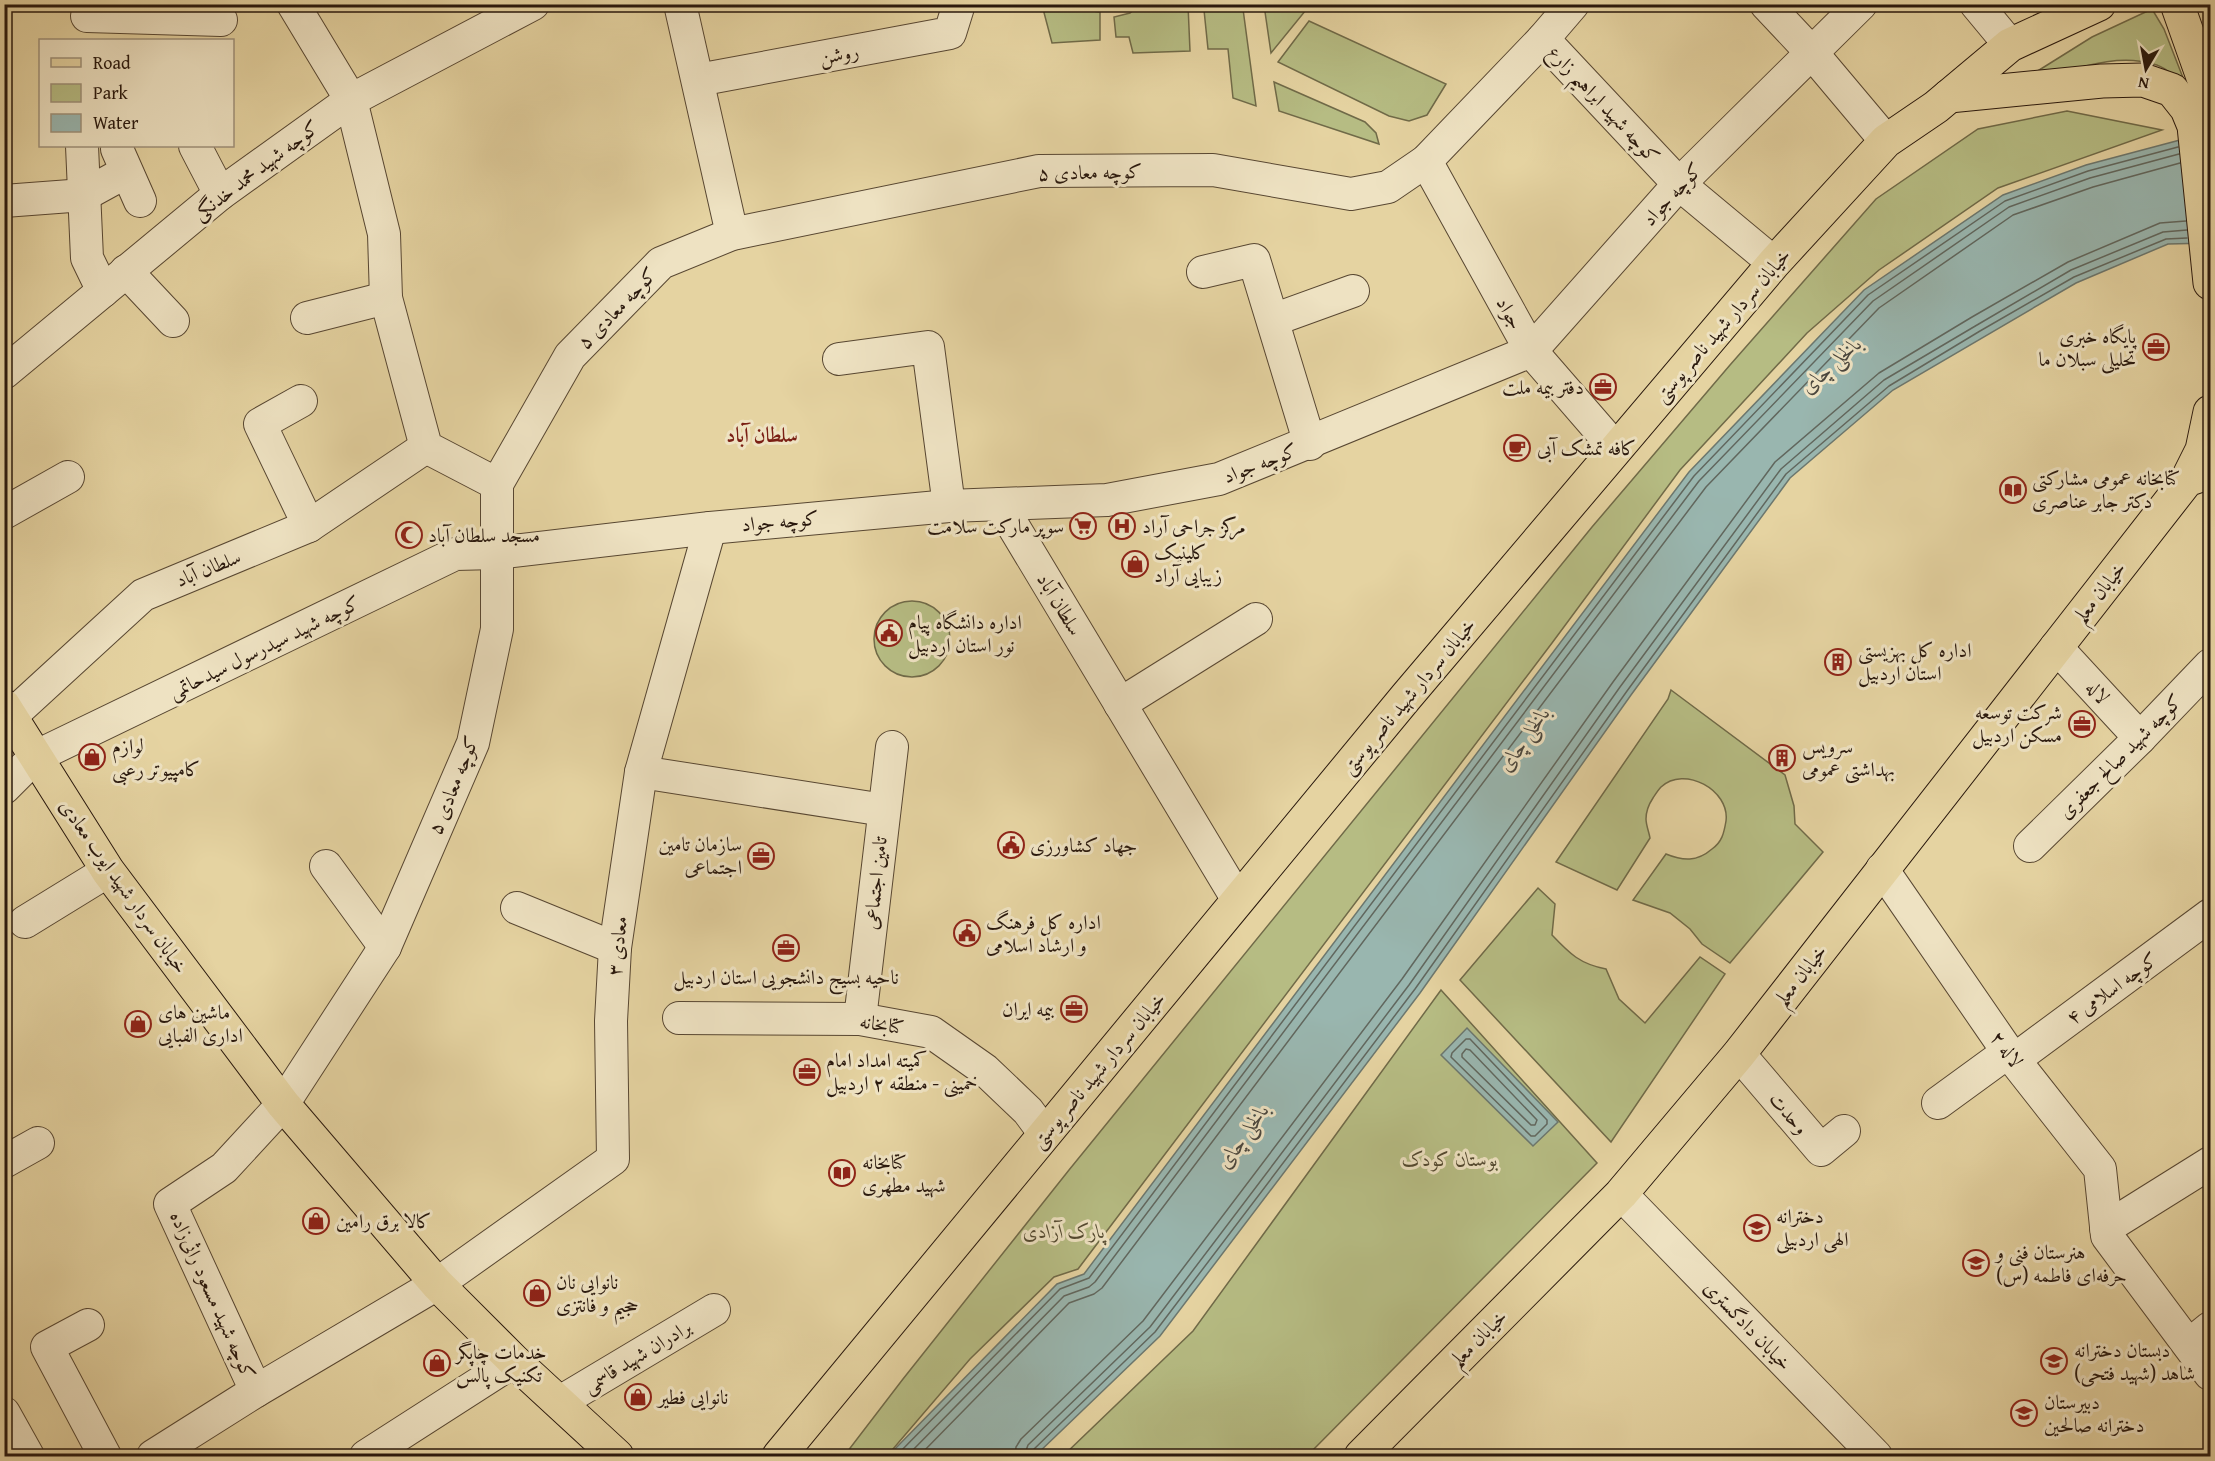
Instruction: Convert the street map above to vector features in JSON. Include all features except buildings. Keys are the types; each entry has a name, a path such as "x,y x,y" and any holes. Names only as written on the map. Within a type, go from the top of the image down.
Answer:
{"main road":[{"name":"خیابان سردار شهید ناصر پوستی","path":"779,1456 1406,697 1774,263 1886,141 1949,96 2010,45 2099,4"},
{"path":"2176,4 2211,97"},
{"path":"1949,96 2102,81 2143,80 2172,90 2187,109 2194,126 2210,276"},
{"name":"خیابان معلم","path":"1361,1456 1621,1194 1739,1054 2056,647 2199,476 2202,450 2211,412"},
{"name":"خیابان سردار شهید ایوب معادی","path":"8,711 108,871 283,1104 437,1284 514,1361 617,1456"}],"street":[{"path":"293,4 351,100 384,234 386,298 426,447 497,484"},
{"name":"کوچه شهید محمد خدنگی","path":"4,373 220,194 351,100 533,4"},
{"path":"680,4 732,234"},
{"name":"روشن","path":"698,80 950,33 959,4"},
{"name":"کوچه معادی ۵","path":"283,1104 385,947 473,743 497,629 497,484 570,357 662,263 732,234 1039,171 1213,170 1351,194 1388,186 1426,161 1543,39 1573,4"},
{"path":"1766,4 1812,53 1886,141"},
{"name":"کوچه جواد","path":"496,553 710,528 949,506 1107,500 1219,479 1310,444 1532,351 1679,184 1861,4"},
{"path":"1976,4 2010,45"},
{"path":"86,20 221,20"},
{"name":"کوچه شهید ابراهیم زارع","path":"1543,39 1679,184 1774,263"},
{"path":"82,147 87,258 115,281 173,321"},
{"path":"196,147 220,194"},
{"path":"4,201 84,195 121,161 140,201"},
{"name":"جواد","path":"1426,161 1532,351 1616,449"},
{"path":"1203,272 1254,260 1310,444"},
{"path":"1273,320 1353,291"},
{"path":"307,318 386,298"},
{"path":"839,359 928,347 949,506"},
{"path":"301,401 260,424 309,526"},
{"name":"سلطان آباد","path":"8,711 143,595 309,526 426,447"},
{"path":"4,513 68,477"},
{"name":"سلطان آباد","path":"1000,504 1238,900"},
{"name":"معادی ۳","path":"437,1284 613,1159 611,1020 615,948 641,772 710,528"},
{"name":"کوچه شهید سیدرسول سیدحاتمی","path":"4,788 35,757 456,554 496,553"},
{"path":"1120,704 1256,619"},
{"name":"لاله","path":"2056,647 2140,738"},
{"name":"کوچه شهید صالح جعفری","path":"2030,846 2211,665"},
{"name":"تامین اجتماعی","path":"860,1019 892,747"},
{"path":"641,772 884,810"},
{"path":"326,866 385,947"},
{"name":"لاله ۲","path":"1882,869 2011,1056 2100,1169 2107,1232"},
{"path":"25,922 108,871"},
{"path":"517,908 615,948"},
{"name":"کوچه اسلامی ۴","path":"1938,1103 2011,1056 2211,915"},
{"name":"کتابخانه","path":"679,1018 860,1019 931,1032 985,1070 1028,1111 1045,1134"},
{"name":"وحدت","path":"1739,1054 1821,1150 1844,1131"},
{"name":"کوچه شهید مسعود راثی‌زاده","path":"256,1391 170,1204 224,1168 283,1104"},
{"path":"5,1161 38,1143"},
{"path":"2211,1163 2107,1232 2200,1337 2211,1374"},
{"name":"خیابان دادگستری","path":"1621,1194 1876,1456"},
{"path":"153,1456 256,1391 437,1284"},
{"name":"برادران شهید قاسمی","path":"560,1402 714,1310"},
{"path":"88,1325 47,1347 105,1456"},
{"path":"366,1456 514,1361"},
{"path":"4,1413 28,1456"}],"green space":[{"path":"1141,4 1188,5 1190,51 1133,53 1129,37 1116,37 1114,17 1130,13"},
{"path":"1042,5 1073,5 1078,9 1100,12 1100,40 1052,43"},
{"path":"1264,5 1310,5 1271,53"},
{"path":"1243,9 1256,106 1233,98 1228,49 1208,49 1204,10"},
{"path":"2152,9 2164,29 2187,88 2163,68 2139,61 2097,63 2042,78 2036,72 2092,37"},
{"path":"1309,21 1446,84 1427,115 1409,121 1389,116 1278,62"},
{"path":"1274,82 1365,122 1376,133 1379,144 1279,111"},
{"name":"پارک آزادی","path":"2067,111 2162,130 1998,188 1879,270 1807,333 1680,470 1552,643 1078,1269 1054,1277 970,1359 887,1456 844,1456 1069,1170 1592,527 1876,199 1978,129"},
{"path":"912,601 926,604 939,612 947,625 950,639 947,653 939,666 926,674 912,677 898,674 885,666 877,653 874,639 877,625 885,612 898,604"},
{"path":"1671,690 1785,775 1794,806 1795,824 1823,852 1730,963 1702,944 1690,929 1670,913 1633,900 1666,854 1684,859 1695,858 1706,853 1720,840 1726,821 1725,810 1721,800 1704,784 1681,779 1671,781 1661,787 1650,803 1647,814 1646,821 1650,838 1617,890 1556,862 1668,699"},
{"path":"1538,888 1555,904 1552,935 1576,957 1606,969 1619,999 1645,1023 1700,957 1725,974 1611,1142 1460,980"},
{"name":"بوستان کودک","path":"1441,990 1597,1163 1307,1456 1063,1456 1193,1331"}],"water":[{"name":"بالخلی چای","path":"2210,132 2210,243 2168,244 2076,283 1893,390 1790,478 1631,695 1420,993 1160,1336 1035,1456 888,1456 1057,1284 1084,1274 1689,472 1864,290 2003,195 2086,165"},
{"path":"1467,1028 1558,1122 1533,1146 1441,1055"}],"place":[{"name":"پایگاه خبری تحلیلی سبلان ما","path":"2156,347"},
{"name":"دفتر بیمه ملت","path":"1603,387"},
{"name":"کافه تمشک آبی","path":"1517,448"},
{"name":"کتابخانه عمومی مشارکتی دکتر جابر عناصری","path":"2013,490"},
{"name":"سوپر مارکت سلامت","path":"1083,526"},
{"name":"مرکز جراحی آراد","path":"1122,526"},
{"name":"مسجد سلطان آباد","path":"409,535"},
{"name":"کلینیک زیبایی آراد","path":"1135,564"},
{"name":"اداره دانشگاه پیام نور استان اردبیل","path":"889,633"},
{"name":"اداره کل بهزیستی استان اردبیل","path":"1838,662"},
{"name":"شرکت توسعه مسکن اردبیل","path":"2082,724"},
{"name":"لوازم کامپیوتر رعبی","path":"92,757"},
{"name":"سرویس بهداشتی عمومی","path":"1782,758"},
{"name":"جهاد کشاورزی","path":"1011,845"},
{"name":"سازمان تامین اجتماعی","path":"761,856"},
{"name":"اداره کل فرهنگ و ارشاد اسلامی","path":"967,933"},
{"name":"ناحیه بسیج دانشجویی استان اردبیل","path":"786,948"},
{"name":"بیمه ایران","path":"1074,1009"},
{"name":"ماشین های اداری الفبایی","path":"138,1024"},
{"name":"کمیته امداد امام خمینی - منطقه ۲ اردبیل","path":"807,1072"},
{"name":"کتابخانه شهید مطهری","path":"842,1173"},
{"name":"کالا برق رامین","path":"316,1221"},
{"name":"دخترانه الهی اردبیلی","path":"1757,1228"},
{"name":"هنرستان فنی و حرفه‌ای فاطمه (س)","path":"1976,1263"},
{"name":"نانوایی نان حجیم و فانتزی","path":"537,1293"},
{"name":"دبستان دخترانه شاهد (شهید فتحی)","path":"2054,1361"},
{"name":"خدمات چاپگر تکنیک پالس","path":"437,1363"},
{"name":"نانوایی فطیر","path":"638,1397"},
{"name":"دبیرستان دخترانه صالحین","path":"2024,1413"}],"district":[{"name":"سلطان آباد","path":"762,435"}]}
